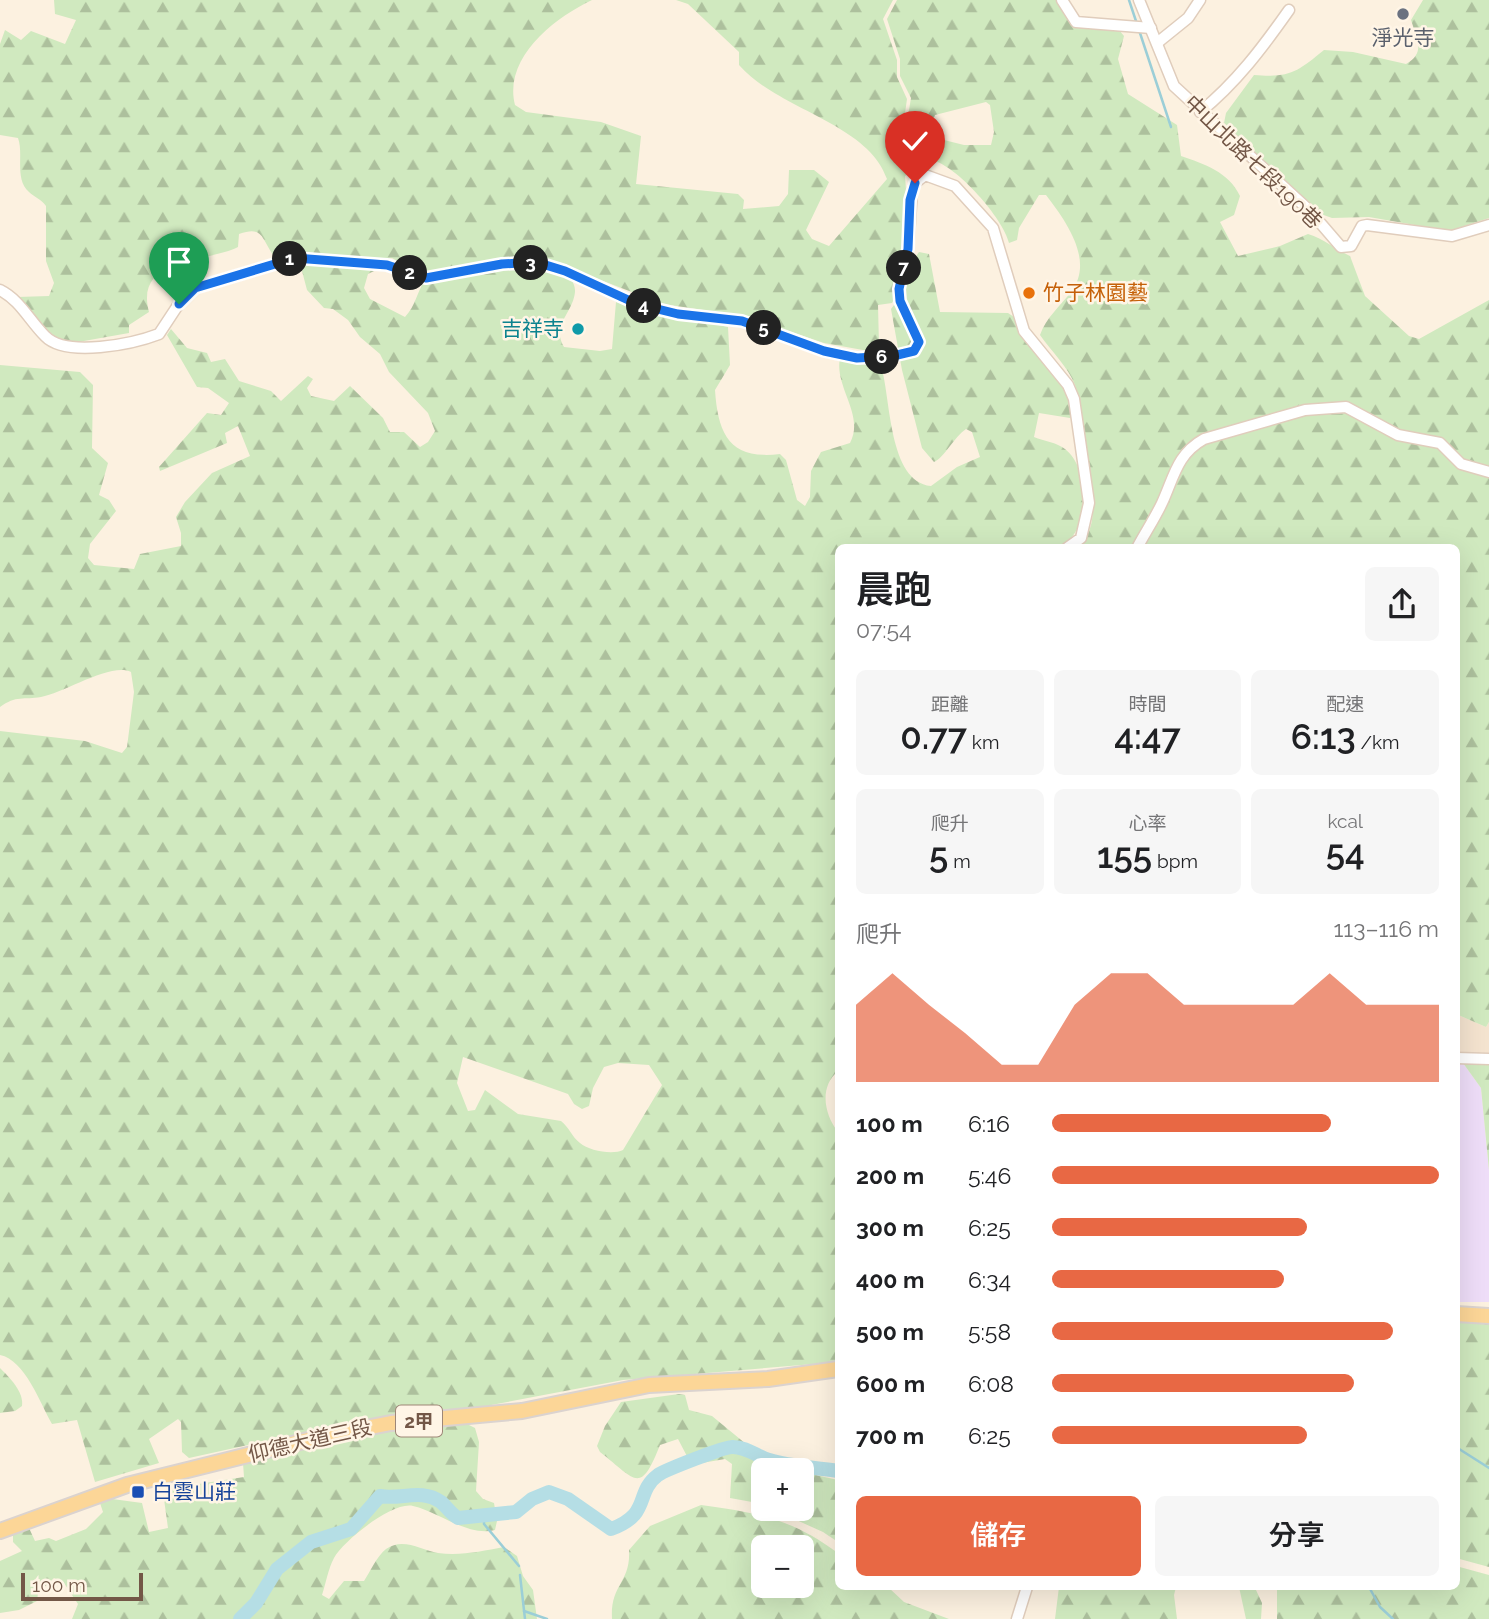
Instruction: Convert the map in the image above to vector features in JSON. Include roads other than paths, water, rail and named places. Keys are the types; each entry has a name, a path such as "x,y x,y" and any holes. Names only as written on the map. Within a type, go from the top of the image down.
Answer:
{"main road":[{"path":"1460,1314 1489,1316"},
{"name":"仰德大道三段","path":"0,1531 127,1485 324,1436 391,1423 522,1410 649,1385 768,1379 835,1369"}],"street":[{"path":"1062,0 1076,22 1151,28"},
{"name":"中山北路七段190巷","path":"1139,0 1174,86 1310,211 1341,247 1352,246 1362,226 1367,225 1452,236 1489,225"},
{"path":"1157,43 1188,18 1200,0"},
{"path":"1200,112 1222,94 1263,47 1289,10"},
{"path":"0,290 16,300 56,345 79,349 159,334 186,293 295,258 387,265 426,278 502,264 536,262 553,266 637,304 678,314 742,321 824,351 857,358 908,353 919,342 900,301 899,289 908,249 912,191 915,183 925,175 946,181 970,201 993,228 1024,331 1068,385 1074,399 1089,503 1081,538 1072,544"},
{"path":"1139,544 1163,501 1169,479 1191,447 1204,439 1324,406 1346,407 1398,435 1440,443 1461,464 1489,472"},
{"path":"1460,1058 1489,1059"},
{"path":"1017,1619 1026,1590"}],"waterway":[{"path":"1129,0 1137,24"},
{"path":"1139,30 1171,127"},
{"path":"240,1619 256,1603 277,1569 311,1542 351,1529 380,1496 426,1496 441,1502 458,1518 516,1512 532,1499 549,1492 568,1499 611,1529 632,1517 638,1510 646,1489 658,1475 728,1448 742,1448 794,1466 835,1471"},
{"path":"1460,1450 1489,1468"},
{"path":"484,1514 484,1524 519,1566"},
{"path":"520,1575 525,1619"},
{"path":"1371,1590 1380,1607 1393,1619"},
{"path":"524,1611 547,1619"}],"place":[{"name":"淨光寺","path":"1403,14"},
{"name":"竹子林園藝","path":"1029,293"},
{"name":"吉祥寺","path":"578,329"},
{"name":"白雲山莊","path":"138,1492"}]}
